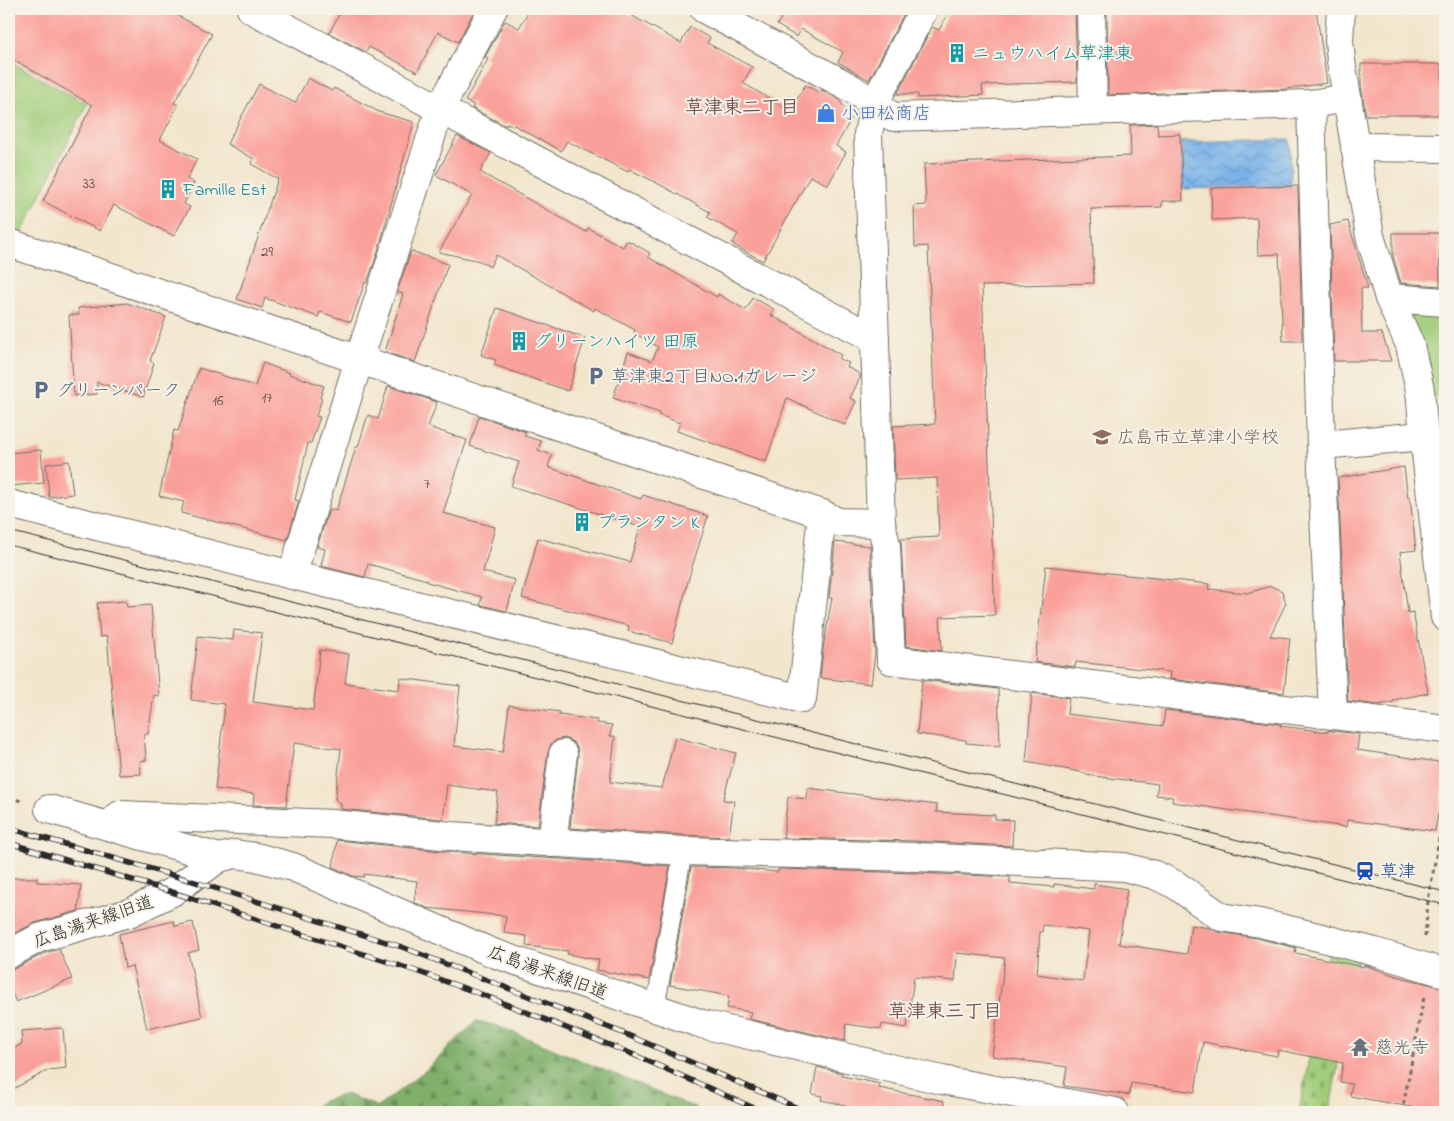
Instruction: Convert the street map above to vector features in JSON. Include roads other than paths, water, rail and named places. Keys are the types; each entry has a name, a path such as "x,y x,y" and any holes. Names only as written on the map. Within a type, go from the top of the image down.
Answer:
{"street":[{"path":"251,9 876,339"},
{"path":"292,575 440,109 493,9"},
{"path":"704,9 851,88 893,117 1311,104 1347,98"},
{"path":"924,9 874,104 868,134 881,523 886,545 891,660 1445,729"},
{"path":"1091,9 1093,110"},
{"path":"1341,9 1339,40 1370,236 1389,298 1410,345 1420,390 1445,617"},
{"path":"1311,104 1321,444 1333,714"},
{"path":"1356,147 1445,148"},
{"path":"9,243 822,514 838,522 881,523"},
{"path":"1389,298 1445,302"},
{"path":"1321,444 1424,436"},
{"path":"9,504 292,575 802,698 822,514"},
{"path":"552,843 563,754"},
{"path":"49,808 218,858"},
{"path":"109,825 120,815 217,819 333,824 452,836 683,851 916,857 1124,867 1155,875 1176,885 1221,916 1322,938 1445,973"},
{"name":"広島湯来線旧道","path":"9,954 39,938 129,913 172,892 218,858 235,854 256,857 293,867 493,953 702,1024 942,1080 1115,1112"}],"lane":[{"path":"655,1009 683,851"}],"water":[{"path":"1290,139 1291,186 1182,189 1181,142"}],"tram line":[{"path":"9,531 1445,892"},
{"path":"9,545 1445,905"}],"railway":[{"path":"9,828 189,880 402,947 623,1033 807,1112"},
{"path":"9,843 172,892 478,993 632,1054 763,1112"}],"place":[{"name":"ニュウハイム草津東","path":"957,53"},
{"name":"小田松商店","path":"826,113"},
{"name":"Famille Est","path":"168,189"},
{"name":"グリーンハイツ 田原","path":"519,341"},
{"name":"草津東2丁目NO.1ガレージ","path":"596,376"},
{"name":"グリーンパーク","path":"41,390"},
{"name":"広島市立草津小学校","path":"1102,437"},
{"name":"プランタン K","path":"582,522"},
{"name":"草津","path":"1365,871"},
{"name":"慈光寺","path":"1360,1047"}],"district":[{"name":"草津東二丁目","path":"742,106"},
{"name":"草津東三丁目","path":"945,1010"}]}
